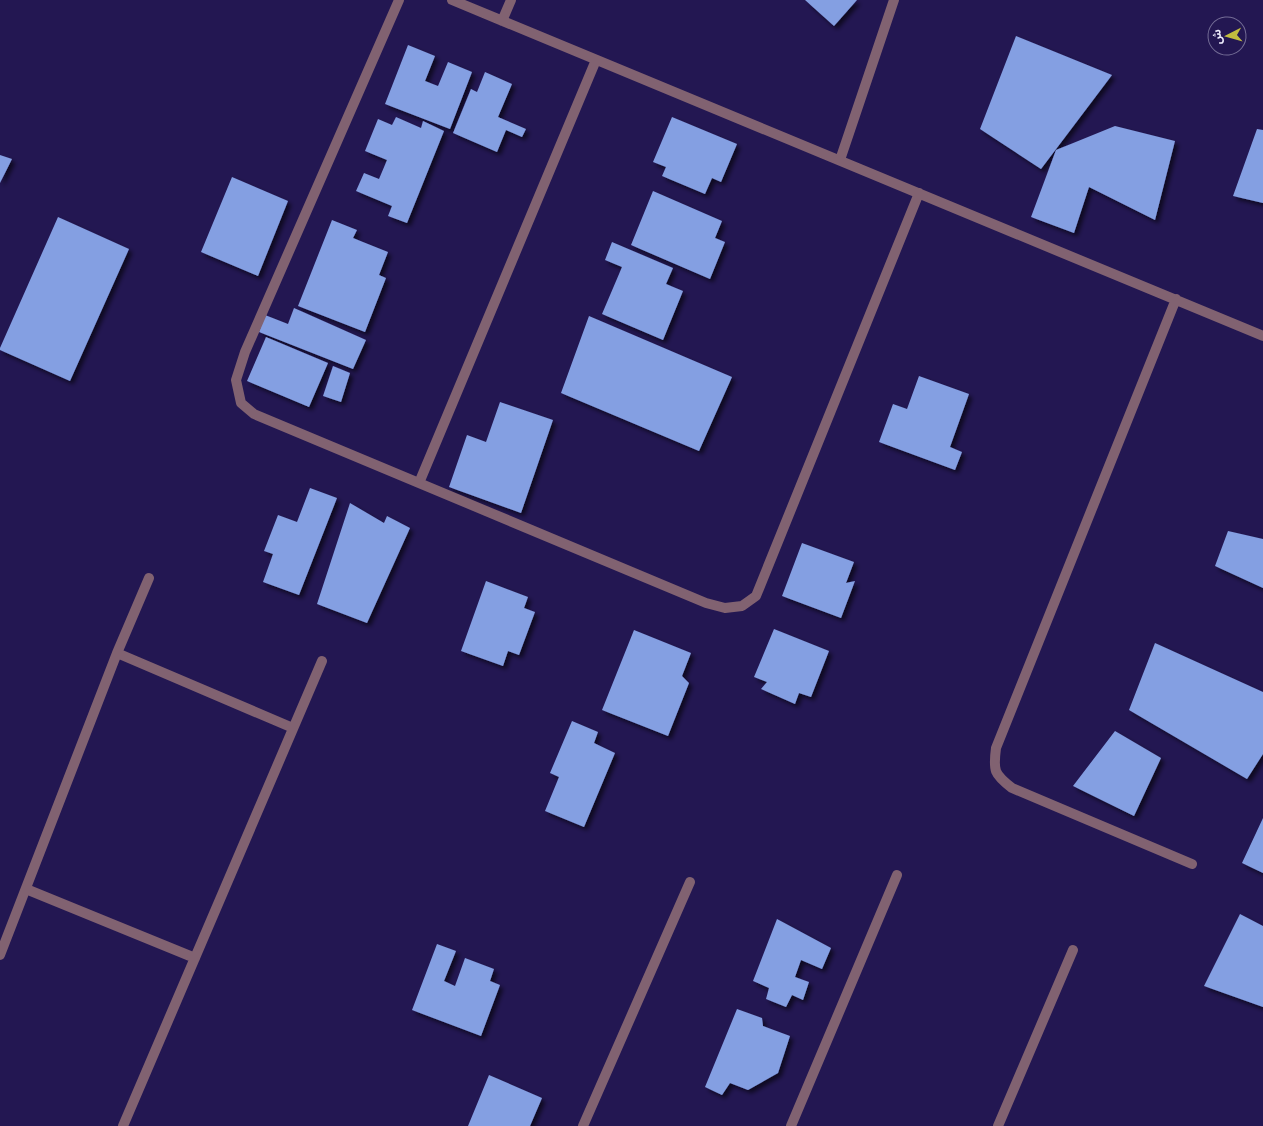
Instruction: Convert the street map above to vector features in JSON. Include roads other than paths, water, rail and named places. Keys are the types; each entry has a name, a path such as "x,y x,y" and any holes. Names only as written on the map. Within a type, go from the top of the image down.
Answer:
{"street":[{"path":"399,0 245,352 236,380 241,402 254,414 706,603 725,608 742,606 756,596 919,193"},
{"path":"452,0 1263,336"},
{"path":"502,21 511,0"},
{"path":"840,160 894,0"},
{"path":"419,482 596,60"},
{"path":"1176,299 996,748 994,765 999,778 1012,788 1192,864"},
{"path":"0,955 117,653 149,578"},
{"path":"117,653 293,728"},
{"path":"123,1126 322,661"},
{"path":"791,1126 896,875"},
{"path":"583,1126 690,882"},
{"path":"26,889 195,958"},
{"path":"998,1126 1073,950"}]}
